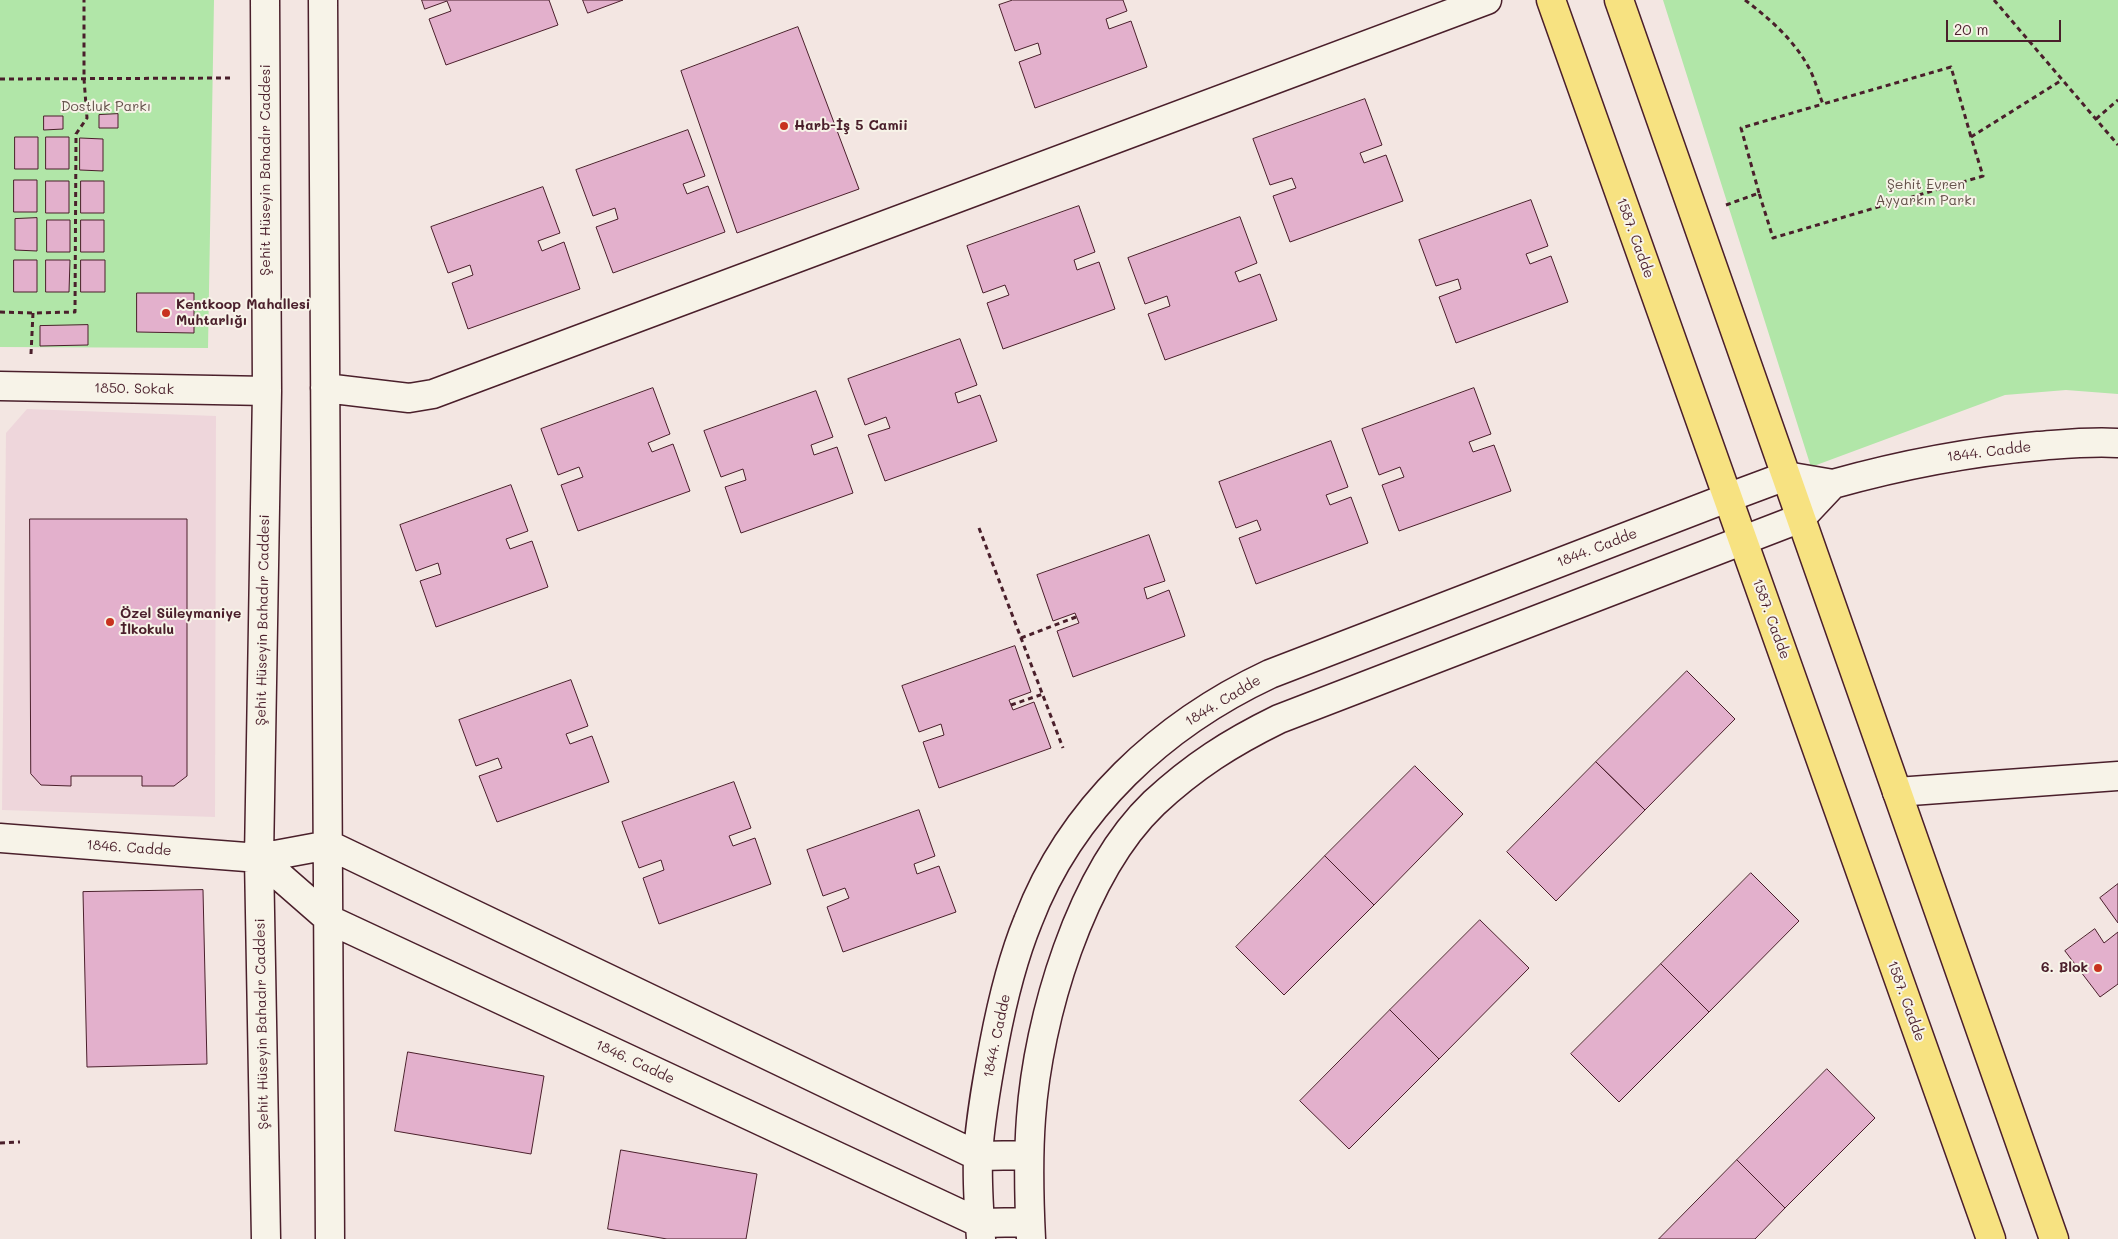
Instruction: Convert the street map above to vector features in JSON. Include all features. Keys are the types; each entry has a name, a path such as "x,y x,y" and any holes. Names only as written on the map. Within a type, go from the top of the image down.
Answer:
{"main road":[{"name":"1587. Cadde","path":"1551,0 1991,1239"},
{"path":"1619,0 2054,1239"}],"street":[{"name":"Şehit Hüseyin Bahadır Caddesi","path":"265,0 267,392 259,858 266,1239"},
{"path":"324,0 325,388 330,920 330,1239"},
{"path":"325,388 409,398 433,394 1487,0"},
{"name":"1850. Sokak","path":"0,386 267,392"},
{"name":"1844. Cadde","path":"980,1231 978,1156 986,1085 998,1023 1011,971 1028,920 1044,884 1076,830 1122,775 1158,742 1232,692 1270,674 1786,476 1833,484 1888,468 1941,458 2048,445 2090,442 2118,443"},
{"path":"1031,1230 1029,1155 1031,1116 1039,1059 1061,971 1079,918 1111,857 1153,804 1196,767 1234,741 1279,719 1801,518 1833,484"},
{"path":"1897,792 2118,776"},
{"name":"1846. Cadde","path":"0,838 259,858 329,845"},
{"path":"329,845 978,1156 1029,1155"},
{"name":"1846. Cadde","path":"259,858 330,920 980,1231 1031,1230"}],"path":[{"path":"0,312 75,312 76,134 87,118 84,79 84,0"},
{"path":"1745,0 1762,13 1792,42 1810,68 1823,104"},
{"path":"1994,0 2118,145"},
{"path":"1951,67 1983,176 1773,238 1740,128 1823,104 1951,67"},
{"path":"0,79 265,78"},
{"path":"1971,137 2062,80"},
{"path":"2096,118 2118,100"},
{"path":"1695,217 1759,193"},
{"path":"29,387 33,313"},
{"path":"980,528 1063,748"},
{"path":"1022,638 1076,617"},
{"path":"1011,705 1043,694"},
{"path":"0,1143 20,1142"}],"shaded area":[{"name":"Özel Süleymaniye İlkokulu","path":"27,409 216,416 215,817 2,810 6,433"}],"green space":[{"name":"Dostluk Parkı","path":"0,0 214,0 208,348 0,347"},
{"name":"Şehit Evren Ayyarkın Parkı","path":"1663,0 2118,0 2118,394 2066,390 2005,395 1811,467"}],"building":[{"path":"422,0 549,0 558,25 446,65 429,19 451,11 447,1 425,9"},
{"path":"583,0 623,0 588,13"},
{"path":"1013,0 1123,0 1127,11 1106,19 1109,29 1131,21 1147,67 1035,108 1019,62 1041,54 1038,43 1015,51 999,5"},
{"path":"798,27 859,189 737,233 681,71"},
{"path":"1365,99 1382,145 1360,153 1364,163 1386,155 1403,201 1290,242 1273,196 1296,188 1292,178 1270,185 1253,139"},
{"path":"118,114 118,128 99,128 99,115"},
{"path":"44,116 63,116 63,129 44,130"},
{"path":"688,130 705,176 683,184 687,194 708,186 725,232 613,273 596,227 618,219 615,208 593,216 576,170"},
{"path":"15,137 38,137 38,169 15,169"},
{"path":"46,137 69,137 69,169 46,169"},
{"path":"80,138 103,139 103,171 80,170"},
{"path":"14,180 37,180 37,212 14,212"},
{"path":"46,181 69,181 69,213 46,213"},
{"path":"81,181 104,181 104,213 81,213"},
{"path":"543,187 560,233 538,241 542,251 564,242 580,289 468,329 452,283 473,275 470,265 448,273 431,227"},
{"path":"1531,200 1548,246 1526,254 1530,264 1551,256 1568,302 1456,343 1439,297 1461,289 1458,279 1436,286 1419,240"},
{"path":"1079,206 1095,252 1074,260 1077,270 1099,262 1115,309 1003,349 987,303 1009,295 1005,285 983,293 967,246"},
{"path":"1240,217 1257,263 1235,272 1239,282 1260,274 1277,320 1165,360 1148,314 1170,306 1167,296 1145,304 1128,258"},
{"path":"37,218 37,251 15,250 15,219"},
{"path":"47,220 70,220 70,252 47,252"},
{"path":"81,220 104,220 104,252 81,252"},
{"path":"14,260 37,260 37,292 14,292"},
{"path":"46,260 70,260 69,292 46,292"},
{"path":"81,260 105,260 105,292 81,292"},
{"name":"Kentkoop Mahallesi Muhtarlığı","path":"137,293 194,293 194,333 137,332"},
{"path":"88,325 88,345 40,346 40,326"},
{"path":"960,339 977,385 955,393 958,403 980,395 997,441 885,481 868,435 890,428 886,417 865,425 848,379"},
{"path":"653,388 670,434 648,443 652,452 673,444 690,491 578,531 561,485 583,477 579,467 558,475 541,429"},
{"path":"1474,388 1491,434 1469,442 1473,452 1494,445 1511,491 1399,531 1382,485 1404,477 1400,467 1379,475 1362,429"},
{"path":"816,391 833,437 811,445 814,455 837,447 853,493 741,533 725,487 746,480 743,469 721,477 704,431"},
{"path":"1331,441 1348,487 1326,495 1330,505 1351,497 1368,543 1256,584 1239,538 1261,530 1257,520 1236,528 1219,482"},
{"path":"511,485 528,531 506,539 510,549 532,541 548,587 436,627 420,581 441,574 438,563 416,571 400,525"},
{"path":"30,519 187,519 187,776 174,786 142,786 142,776 71,776 71,786 41,785 31,774"},
{"path":"1149,535 1165,581 1144,588 1147,599 1169,590 1185,636 1073,677 1057,631 1079,623 1075,613 1053,621 1037,575"},
{"path":"1015,646 1031,692 1009,700 1013,710 1034,702 1051,748 939,788 923,742 944,735 941,724 919,732 902,686"},
{"path":"1687,671 1735,719 1645,810 1596,762"},
{"path":"571,680 588,726 566,734 570,744 592,736 609,782 497,822 479,776 502,768 498,758 476,766 459,720"},
{"path":"1596,762 1645,810 1556,901 1507,852"},
{"path":"1415,766 1463,814 1374,905 1325,856"},
{"path":"734,782 751,828 729,836 733,846 755,838 771,884 659,924 643,878 664,870 661,860 639,868 622,822"},
{"path":"919,810 935,856 914,864 917,874 939,866 956,912 843,952 827,907 849,898 845,888 823,896 807,850"},
{"path":"1325,856 1374,905 1284,995 1236,947"},
{"path":"1751,873 1799,921 1709,1012 1661,964"},
{"path":"2118,884 2118,923 2100,898"},
{"path":"203,890 207,1064 87,1067 83,892"},
{"path":"1480,920 1529,968 1439,1059 1390,1010"},
{"name":"6. Blok","path":"2095,929 2104,943 2118,932 2118,984 2100,997 2065,951"},
{"path":"1661,964 1709,1012 1619,1102 1571,1054"},
{"path":"1390,1010 1439,1059 1349,1149 1300,1101"},
{"path":"408,1052 544,1076 531,1154 395,1131"},
{"path":"1827,1069 1875,1118 1785,1208 1737,1160"},
{"path":"621,1150 757,1174 746,1239 667,1239 608,1229"},
{"path":"1737,1160 1785,1208 1755,1239 1659,1239"}],"place":[{"name":"Harb-İş 5 Camii","path":"784,126"},
{"name":"Kentkoop Mahallesi Muhtarlığı","path":"166,313"},
{"name":"Özel Süleymaniye İlkokulu","path":"110,622"},
{"name":"6. Blok","path":"2098,968"}]}
